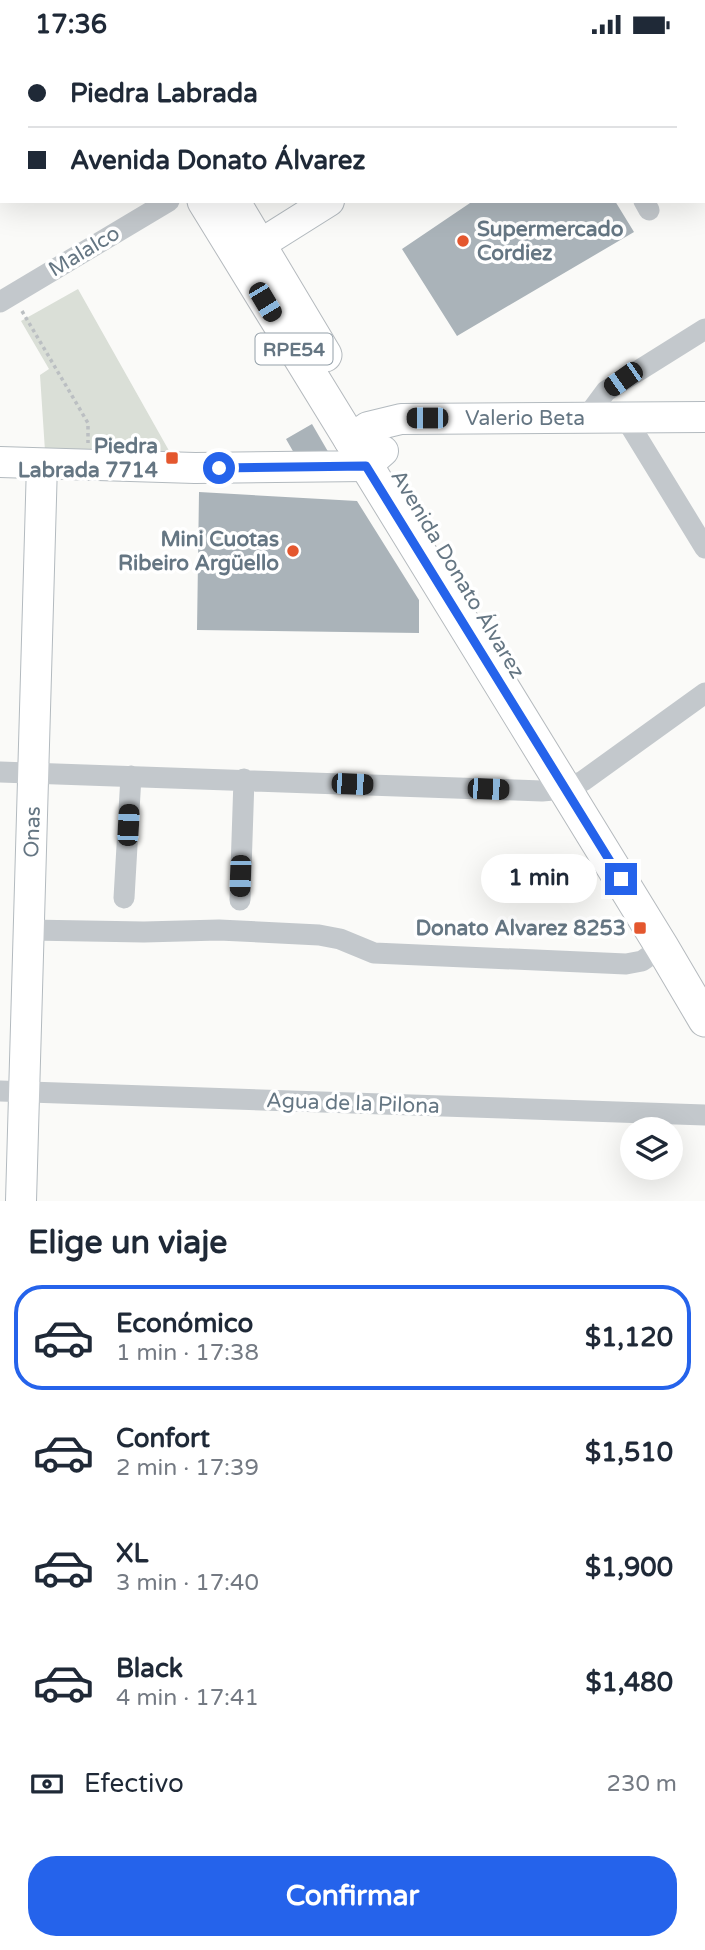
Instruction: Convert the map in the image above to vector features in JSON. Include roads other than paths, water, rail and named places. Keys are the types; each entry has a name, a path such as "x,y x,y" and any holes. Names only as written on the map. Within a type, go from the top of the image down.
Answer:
{"main road":[{"name":"Avenida Donato Álvarez","path":"206,203 249,251 574,785 705,983"},
{"name":"Avenida Donato Álvarez","path":"234,203 249,251"},
{"path":"249,251 326,203"},
{"name":"Valerio Beta","path":"0,462 195,468 366,446 401,419 705,417"},
{"name":"Onas","path":"21,1201 13,1091 29,930 42,464"},
{"name":"Avenida Donato Álvarez","path":"574,785 705,1020"}],"street":[{"name":"Malalco","path":"6,298 166,203"},
{"path":"586,418 606,391 705,329"},
{"path":"626,419 705,548"},
{"path":"0,772 542,791 574,785 705,693"},
{"path":"124,898 131,776"},
{"path":"240,900 244,779"},
{"path":"29,930 219,930 319,935 340,939 374,953 626,964 642,961 663,947"},
{"name":"Agua de la Pilona","path":"13,1091 705,1115"}],"place":[{"name":"Supermercado Cordiez","path":"463,241"},
{"name":"Piedra Labrada 7714","path":"172,458"},
{"name":"Mini Cuotas Ribeiro Argüello","path":"293,551"},
{"name":"Donato Alvarez 8253","path":"640,928"}]}
